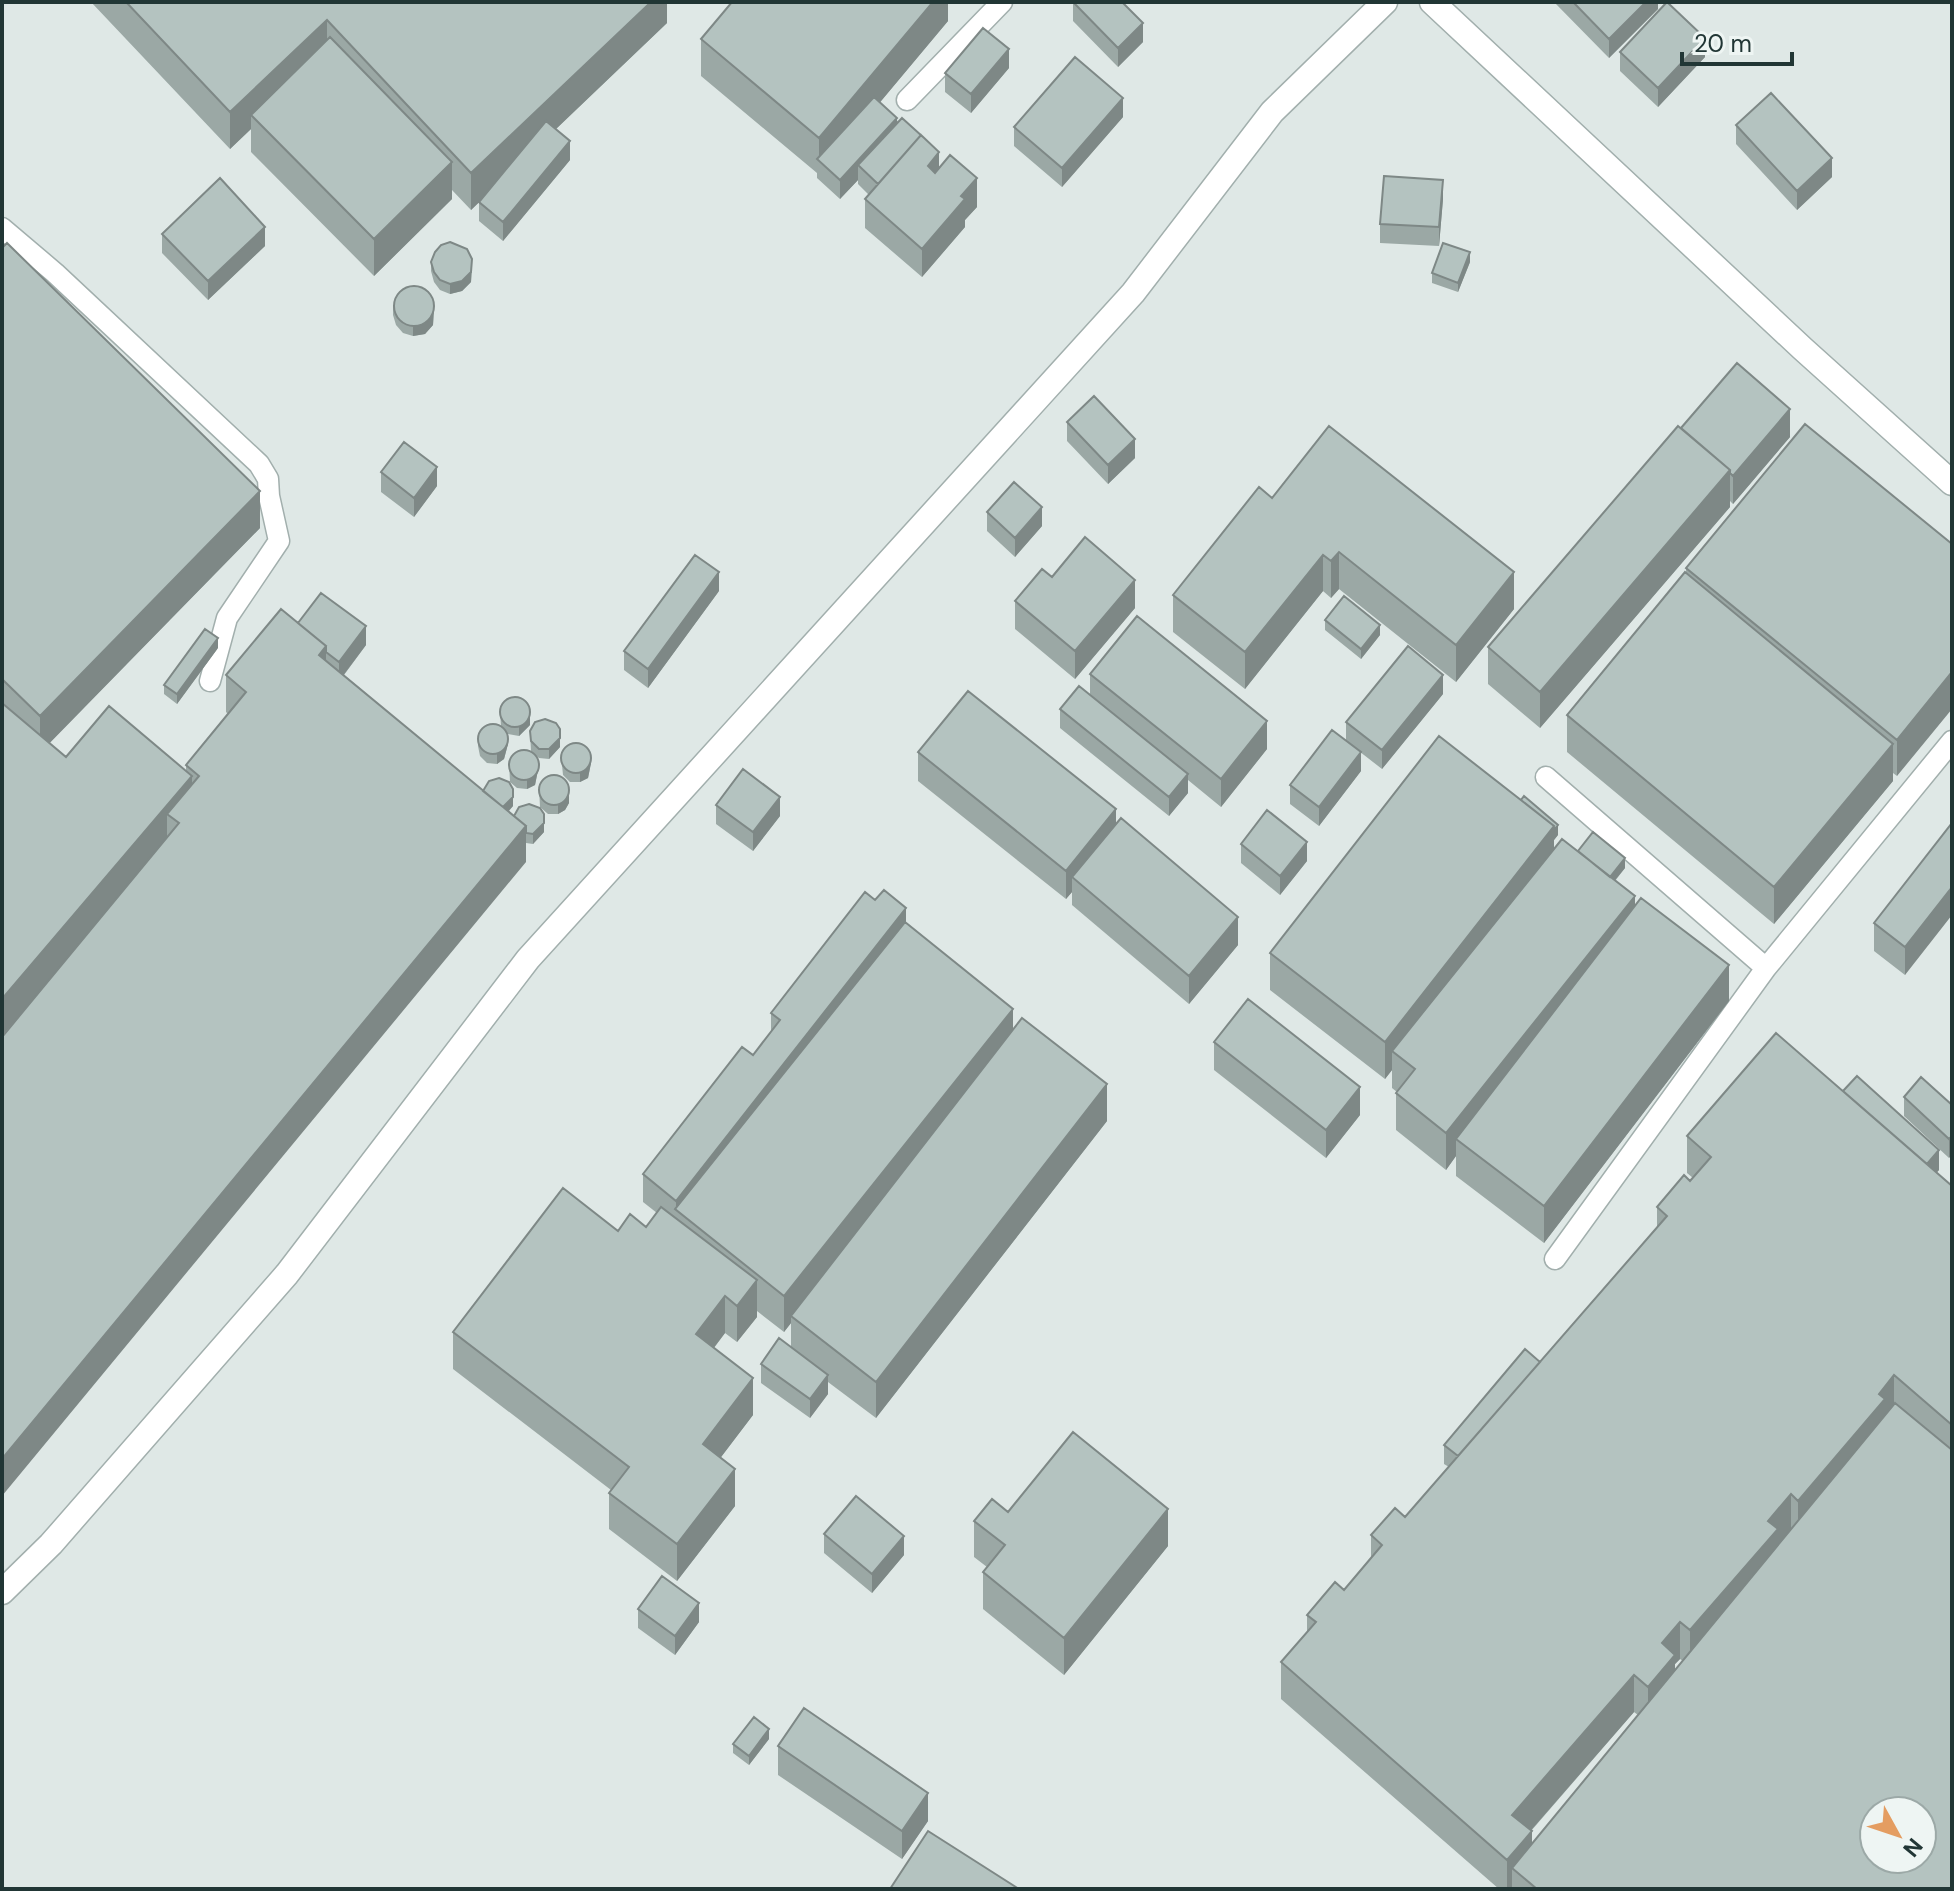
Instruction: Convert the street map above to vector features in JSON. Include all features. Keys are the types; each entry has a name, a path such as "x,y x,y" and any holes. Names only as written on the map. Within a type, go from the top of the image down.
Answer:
{"street":[{"path":"2,1592 51,1544 287,1274 528,959 1133,293 1272,112 1385,2"},
{"path":"1432,2 1803,349 1952,483"}],"lane":[{"path":"907,100 1002,2"},
{"path":"2,228 191,399 259,464 268,479 279,541 227,618 210,681"},
{"path":"1555,1259 1766,968 1952,741"},
{"path":"1546,777 1766,968"}],"building":[{"path":"126,2 651,2 471,173 327,20 230,112"},
{"path":"732,2 933,2 819,138 701,39"},
{"path":"1073,2 1122,2 1143,23 1118,48"},
{"path":"1573,2 1646,2 1609,39"},
{"path":"1667,2 1705,38 1658,88 1620,52"},
{"path":"983,28 1009,49 971,94 945,73"},
{"path":"330,37 452,162 374,239 251,115"},
{"path":"1075,57 1123,98 1062,168 1014,127"},
{"path":"1771,93 1832,158 1797,191 1736,125"},
{"path":"874,97 897,118 840,180 817,159"},
{"path":"902,118 921,135 878,184 858,165"},
{"path":"546,121 570,141 503,222 479,202"},
{"path":"921,135 939,152 928,166 935,173 950,155 977,178 961,196 965,199 922,249 865,199"},
{"path":"1384,176 1443,180 1439,227 1380,224"},
{"path":"220,178 265,227 208,281 162,234"},
{"path":"450,242 467,249 472,259 471,272 462,281 450,284 440,280 431,262 441,245"},
{"path":"7,243 260,491 40,716 2,679 2,248"},
{"path":"1443,243 1470,252 1458,283 1432,273"},
{"path":"414,286 428,292 434,306 428,320 414,326 400,320 394,306 400,292"},
{"path":"1737,363 1790,409 1733,476 1681,428"},
{"path":"1094,396 1135,439 1108,465 1067,422"},
{"path":"1805,424 1952,544 1952,672 1897,740 1686,568"},
{"path":"1329,426 1514,572 1456,645 1339,552 1331,561 1323,555 1245,652 1173,595 1259,487 1272,498"},
{"path":"1678,426 1730,470 1540,692 1488,647"},
{"path":"404,442 437,467 414,498 381,472"},
{"path":"1014,482 1042,507 1015,538 987,512"},
{"path":"1085,537 1135,580 1075,651 1015,601 1042,569 1052,577"},
{"path":"695,555 719,572 648,669 624,651"},
{"path":"1685,572 1893,744 1774,887 1567,715"},
{"path":"321,593 366,626 339,662 326,652 326,646 298,623"},
{"path":"1344,596 1380,625 1361,649 1325,620"},
{"path":"281,609 326,646 319,655 526,826 2,1459 2,1037 179,823 167,814 199,776 186,765 246,692 226,675"},
{"path":"1137,616 1267,721 1221,779 1090,674"},
{"path":"205,629 218,638 177,694 164,685"},
{"path":"1408,646 1443,675 1382,750 1346,722"},
{"path":"1079,686 1188,774 1169,797 1060,709"},
{"path":"968,691 1116,809 1066,871 918,752"},
{"path":"515,697 525,702 530,712 525,722 515,727 505,722 500,712 505,702"},
{"path":"2,703 66,757 109,706 192,776 2,999"},
{"path":"545,719 556,723 560,738 549,749 539,749 531,741 530,731 535,722"},
{"path":"493,724 499,725 507,733 507,745 499,753 493,754 487,753 479,745 478,739 479,733 487,725"},
{"path":"1332,730 1361,752 1319,807 1290,785"},
{"path":"1439,736 1554,826 1385,1042 1270,953"},
{"path":"576,743 582,744 590,752 590,764 582,772 576,773 570,772 562,764 561,758 562,752 570,744"},
{"path":"524,750 534,755 539,765 534,775 524,780 514,775 509,765 514,755"},
{"path":"743,769 780,797 753,832 716,805"},
{"path":"554,775 565,779 569,790 565,801 554,805 543,801 539,790 543,779"},
{"path":"499,778 509,782 513,789 513,797 503,807 483,791 489,781"},
{"path":"1524,796 1558,825 1554,830 1554,826 1521,800"},
{"path":"529,804 540,808 544,814 544,823 533,834 526,833 526,826 514,816 519,807"},
{"path":"1267,810 1307,842 1280,876 1241,844"},
{"path":"1121,818 1238,917 1189,976 1072,877"},
{"path":"1952,823 1952,887 1905,947 1874,923"},
{"path":"1593,832 1625,858 1610,877 1578,851"},
{"path":"1562,839 1635,896 1446,1133 1396,1093 1415,1069 1392,1051"},
{"path":"884,890 906,908 676,1201 643,1174 742,1047 753,1055 780,1020 771,1013 865,892 875,900"},
{"path":"1641,898 1729,965 1544,1206 1456,1139"},
{"path":"905,922 1013,1009 784,1296 675,1209"},
{"path":"1248,999 1360,1087 1326,1130 1214,1042"},
{"path":"1022,1018 1107,1084 876,1382 791,1316"},
{"path":"1776,1033 1952,1186 1952,1425 1894,1375 1879,1394 1885,1399 1798,1501 1791,1494 1768,1521 1778,1529 1690,1630 1680,1622 1662,1643 1675,1655 1648,1687 1634,1675 1512,1815 1532,1831 1507,1860 1281,1662 1316,1622 1307,1615 1335,1582 1344,1590 1382,1545 1371,1535 1395,1508 1405,1517 1667,1216 1657,1207 1684,1175 1690,1181 1711,1157 1687,1136"},
{"path":"1857,1076 1939,1150 1927,1164 1843,1091"},
{"path":"1921,1077 1952,1105 1952,1136 1949,1139 1904,1097"},
{"path":"563,1188 618,1231 630,1214 646,1227 661,1207 757,1280 737,1306 725,1296 696,1334 753,1378 703,1444 735,1469 677,1544 609,1493 629,1467 453,1332"},
{"path":"779,1338 828,1375 810,1399 761,1364"},
{"path":"1525,1349 1540,1362 1458,1456 1444,1445"},
{"path":"1895,1403 1952,1450 1952,1889 1537,1889 1512,1868"},
{"path":"1073,1432 1168,1509 1064,1638 983,1572 1005,1545 974,1521 992,1499 1008,1512"},
{"path":"856,1496 904,1536 872,1574 824,1534"},
{"path":"662,1576 699,1603 675,1636 638,1609"},
{"path":"804,1708 928,1793 902,1831 778,1746"},
{"path":"754,1717 769,1729 749,1756 733,1744"},
{"path":"928,1831 1019,1889 890,1889"}]}
